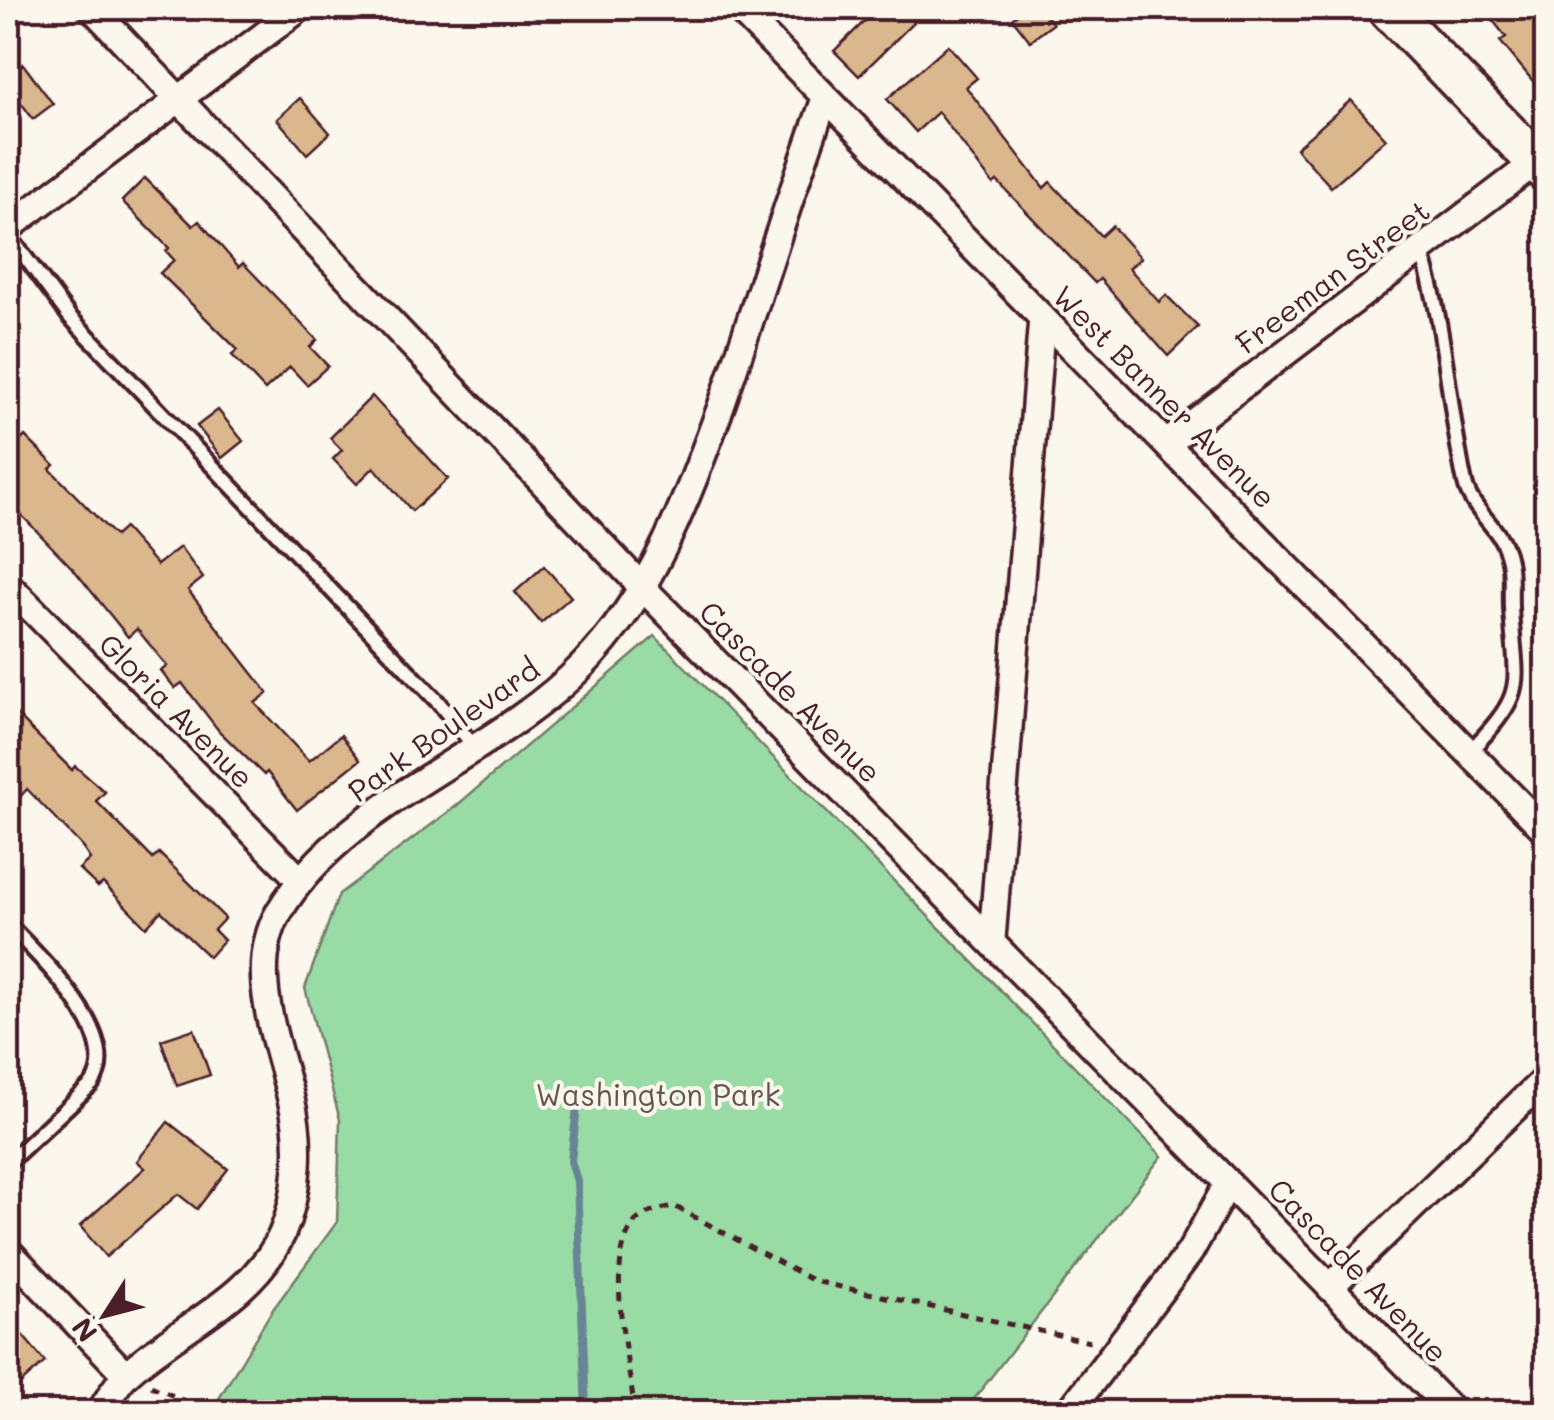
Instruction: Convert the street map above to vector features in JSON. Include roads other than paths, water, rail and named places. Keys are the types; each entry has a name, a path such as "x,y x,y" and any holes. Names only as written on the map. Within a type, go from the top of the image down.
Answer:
{"street":[{"name":"Cascade Avenue","path":"92,8 643,588 1453,1412"},
{"path":"8,231 300,8"},
{"name":"West Banner Avenue","path":"738,8 1546,831"},
{"path":"1387,8 1542,166"},
{"name":"Park Boulevard","path":"100,1412 126,1375 202,1320 260,1267 282,1234 295,1186 296,1148 292,1103 262,958 277,915 301,881 388,802 537,708 586,663 643,588 690,491 824,98"},
{"name":"Freeman Street","path":"1167,443 1421,250 1542,166"},
{"path":"992,939 1042,318"},
{"name":"Gloria Avenue","path":"8,585 301,881"},
{"path":"1330,1287 1546,1078"},
{"path":"1069,1412 1190,1252 1228,1183"},
{"path":"8,1251 126,1375"}],"lane":[{"path":"8,231 69,316 426,689 476,750"},
{"path":"1421,250 1433,286 1466,488 1502,542 1513,568 1511,612 1518,680 1504,713 1469,752"},
{"path":"8,924 70,994 96,1037 102,1058 100,1072 92,1084 8,1163"}],"waterway":[{"path":"577,1107 571,1161 577,1181 586,1412"}],"park label":[{"name":"Washington Park","path":"658,1094"}]}
